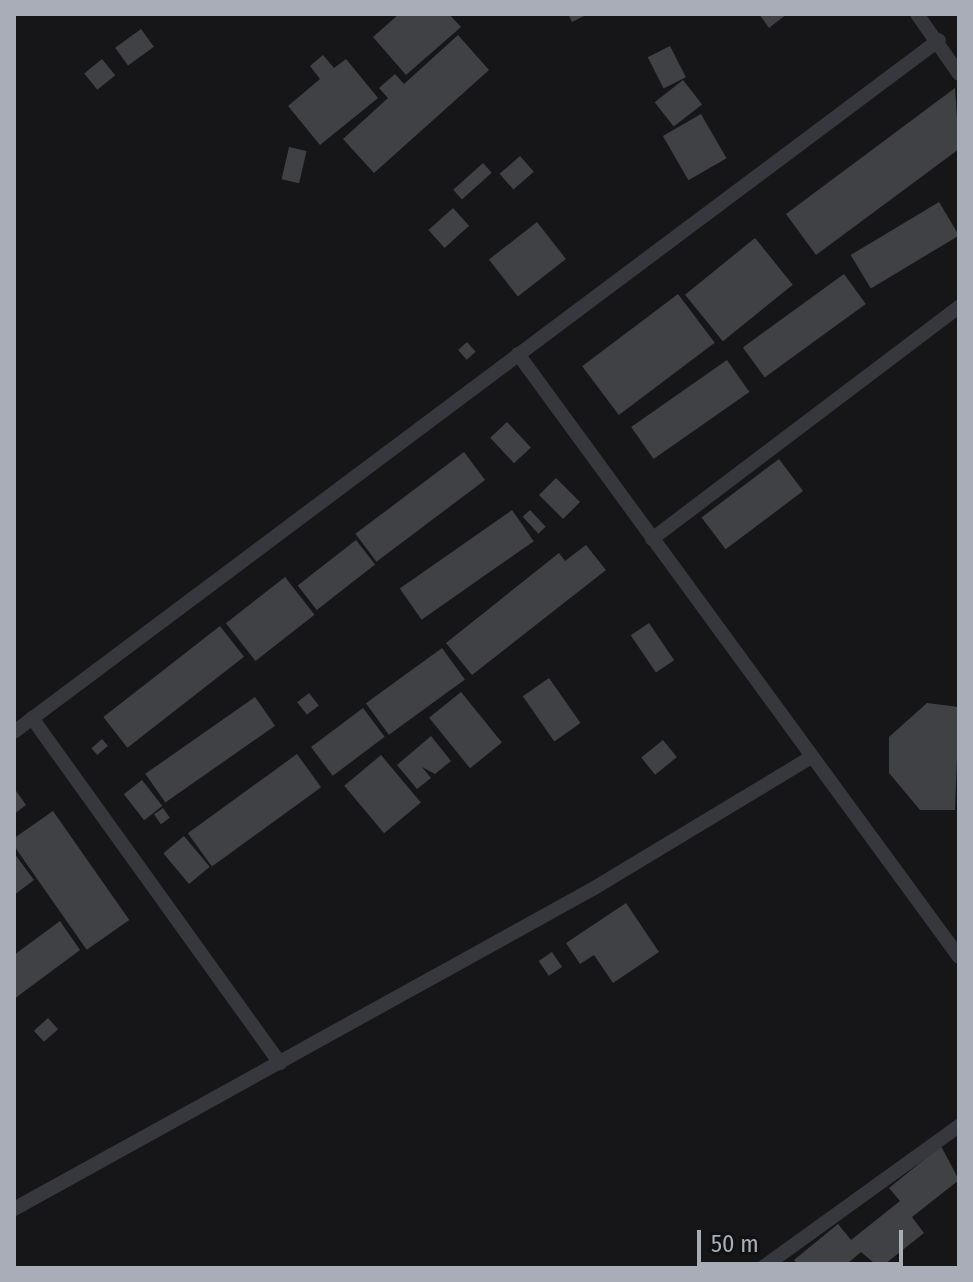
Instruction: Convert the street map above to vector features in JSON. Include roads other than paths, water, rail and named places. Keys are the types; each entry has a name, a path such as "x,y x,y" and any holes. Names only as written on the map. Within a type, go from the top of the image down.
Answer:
{"lane":[{"path":"917,14 939,40 959,74"},
{"path":"14,732 939,40"},
{"path":"652,539 959,307"},
{"path":"518,354 810,758 959,957"},
{"path":"32,718 280,1063"},
{"path":"14,1209 280,1063 810,758"},
{"path":"762,1268 959,1126"}]}
